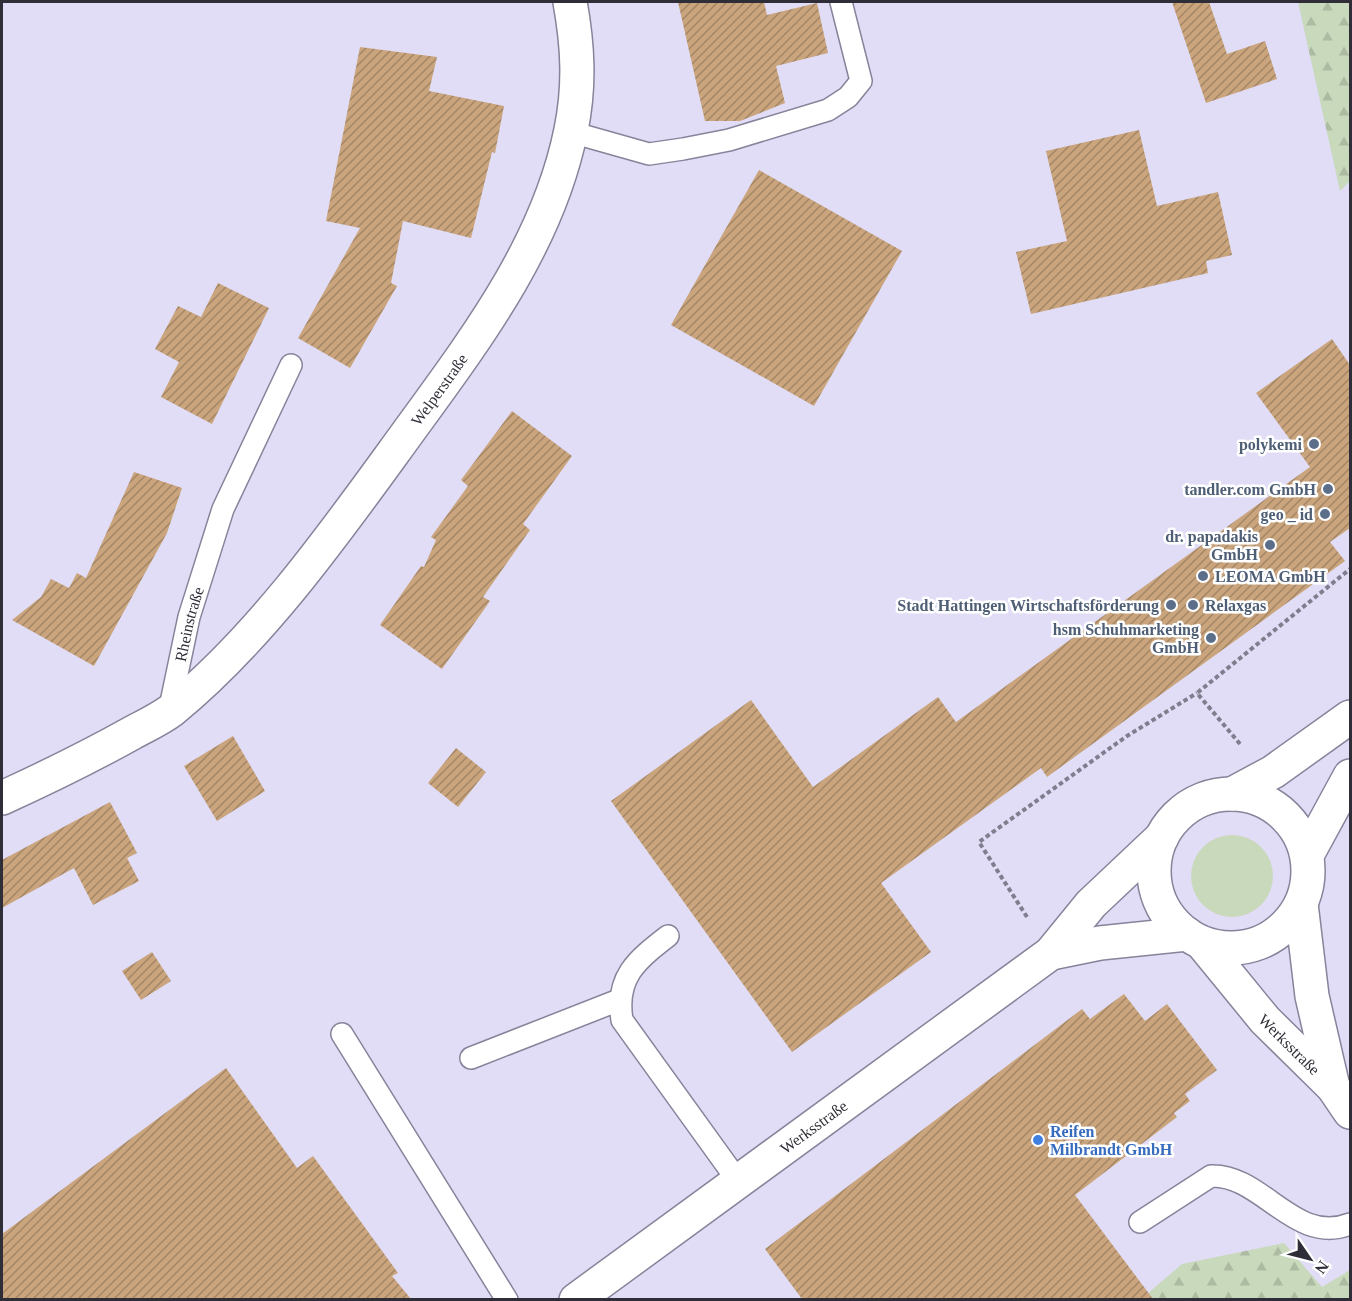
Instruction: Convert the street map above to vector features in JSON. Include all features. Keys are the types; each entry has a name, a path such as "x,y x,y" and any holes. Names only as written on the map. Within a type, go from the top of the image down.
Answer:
{"street":[{"name":"Welperstraße","path":"169,712 246,641 360,499 490,318 535,234 556,183 571,132 578,89 578,42 570,2"},
{"path":"2,798 58,773 169,712"},
{"name":"Werksstraße","path":"1232,794 1266,775 1350,717"},
{"name":"Werksstraße","path":"1308,855 1350,776"},
{"name":"Werksstraße","path":"1051,953 1100,943 1195,938 1225,948 1248,946 1270,938 1288,923 1301,904 1309,875 1308,855 1295,826 1280,811 1263,800 1232,794 1208,797 1194,803 1171,823 1162,837 1157,851 1155,885 1164,910 1195,938 1265,1020 1342,1100"},
{"name":"Werksstraße","path":"576,1299 1051,953 1091,904 1162,837"},
{"name":"Werksstraße","path":"1301,904 1312,996 1342,1100"}],"lane":[{"path":"571,132 649,154 729,140 828,110 848,97 861,81 841,2"},
{"name":"Rheinstraße","path":"169,712 189,616 223,509 260,425 291,365"},
{"path":"668,936 642,956 628,973 619,1000 622,1020 738,1181"},
{"path":"471,1058 619,1000"},
{"path":"342,1034 507,1299"},
{"path":"1140,1222 1211,1176 1225,1175 1241,1182 1300,1220 1320,1227 1335,1228 1350,1224"}],"path":[{"path":"1051,953 979,842 1127,736 1197,693 1350,569"},
{"path":"1197,693 1266,775"}],"green space":[{"path":"1298,2 1350,2 1350,181 1340,191"},
{"path":"1232,835 1248,839 1261,847 1269,860 1273,876 1269,892 1261,905 1248,913 1232,917 1216,913 1203,905 1195,892 1191,876 1195,860 1203,847 1216,839"},
{"path":"1284,1243 1322,1287 1350,1270 1350,1299 1140,1300 1182,1264"}],"building":[{"path":"678,2 764,2 767,15 817,3 828,53 776,66 785,103 740,121 705,121"},
{"path":"1172,2 1209,2 1227,54 1265,41 1277,79 1206,103"},
{"path":"360,47 437,57 429,91 504,106 495,153 492,152 471,238 403,221 391,283 397,286 350,368 298,338 360,228 326,221"},
{"path":"1139,130 1157,206 1218,192 1232,255 1206,261 1208,273 1031,314 1016,252 1067,241 1046,151"},
{"path":"759,170 902,251 814,406 671,325"},
{"path":"218,283 269,308 212,424 161,397 179,362 155,349 178,306 201,317"},
{"path":"1332,339 1350,365 1350,528 1330,542 1345,561 1047,777 1041,768 881,883 931,952 792,1052 611,801 751,700 813,787 938,697 956,722 1310,467 1256,393"},
{"path":"512,411 572,456 523,524 530,530 483,597 490,601 442,669 380,625 421,566 424,567 436,540 431,537 468,486 461,480"},
{"path":"134,472 182,488 167,533 94,666 12,620 41,597 51,579 69,588 77,573 86,578"},
{"path":"233,736 265,791 217,821 184,766"},
{"path":"456,748 486,772 458,807 428,783"},
{"path":"110,802 137,853 127,858 139,881 93,905 74,868 2,908 2,860"},
{"path":"152,952 171,981 141,1000 122,971"},
{"name":"Reifen Milbrandt GmbH","path":"1124,994 1145,1021 1167,1004 1217,1070 1185,1094 1190,1101 1174,1113 1177,1117 1075,1195 1153,1299 802,1299 765,1249 1082,1009 1090,1019"},
{"path":"226,1068 297,1168 313,1156 398,1273 392,1276 411,1299 2,1299 2,1234"}],"place":[{"name":"polykemi","path":"1314,444"},
{"name":"tandler.com GmbH","path":"1328,489"},
{"name":"geo _ id","path":"1325,514"},
{"name":"dr. papadakis GmbH","path":"1270,545"},
{"name":"LEOMA GmbH","path":"1203,576"},
{"name":"Stadt Hattingen Wirtschaftsförderung","path":"1171,605"},
{"name":"Relaxgas","path":"1193,605"},
{"name":"hsm Schuhmarketing GmbH","path":"1211,638"},
{"name":"Reifen Milbrandt GmbH","path":"1038,1140"}]}
